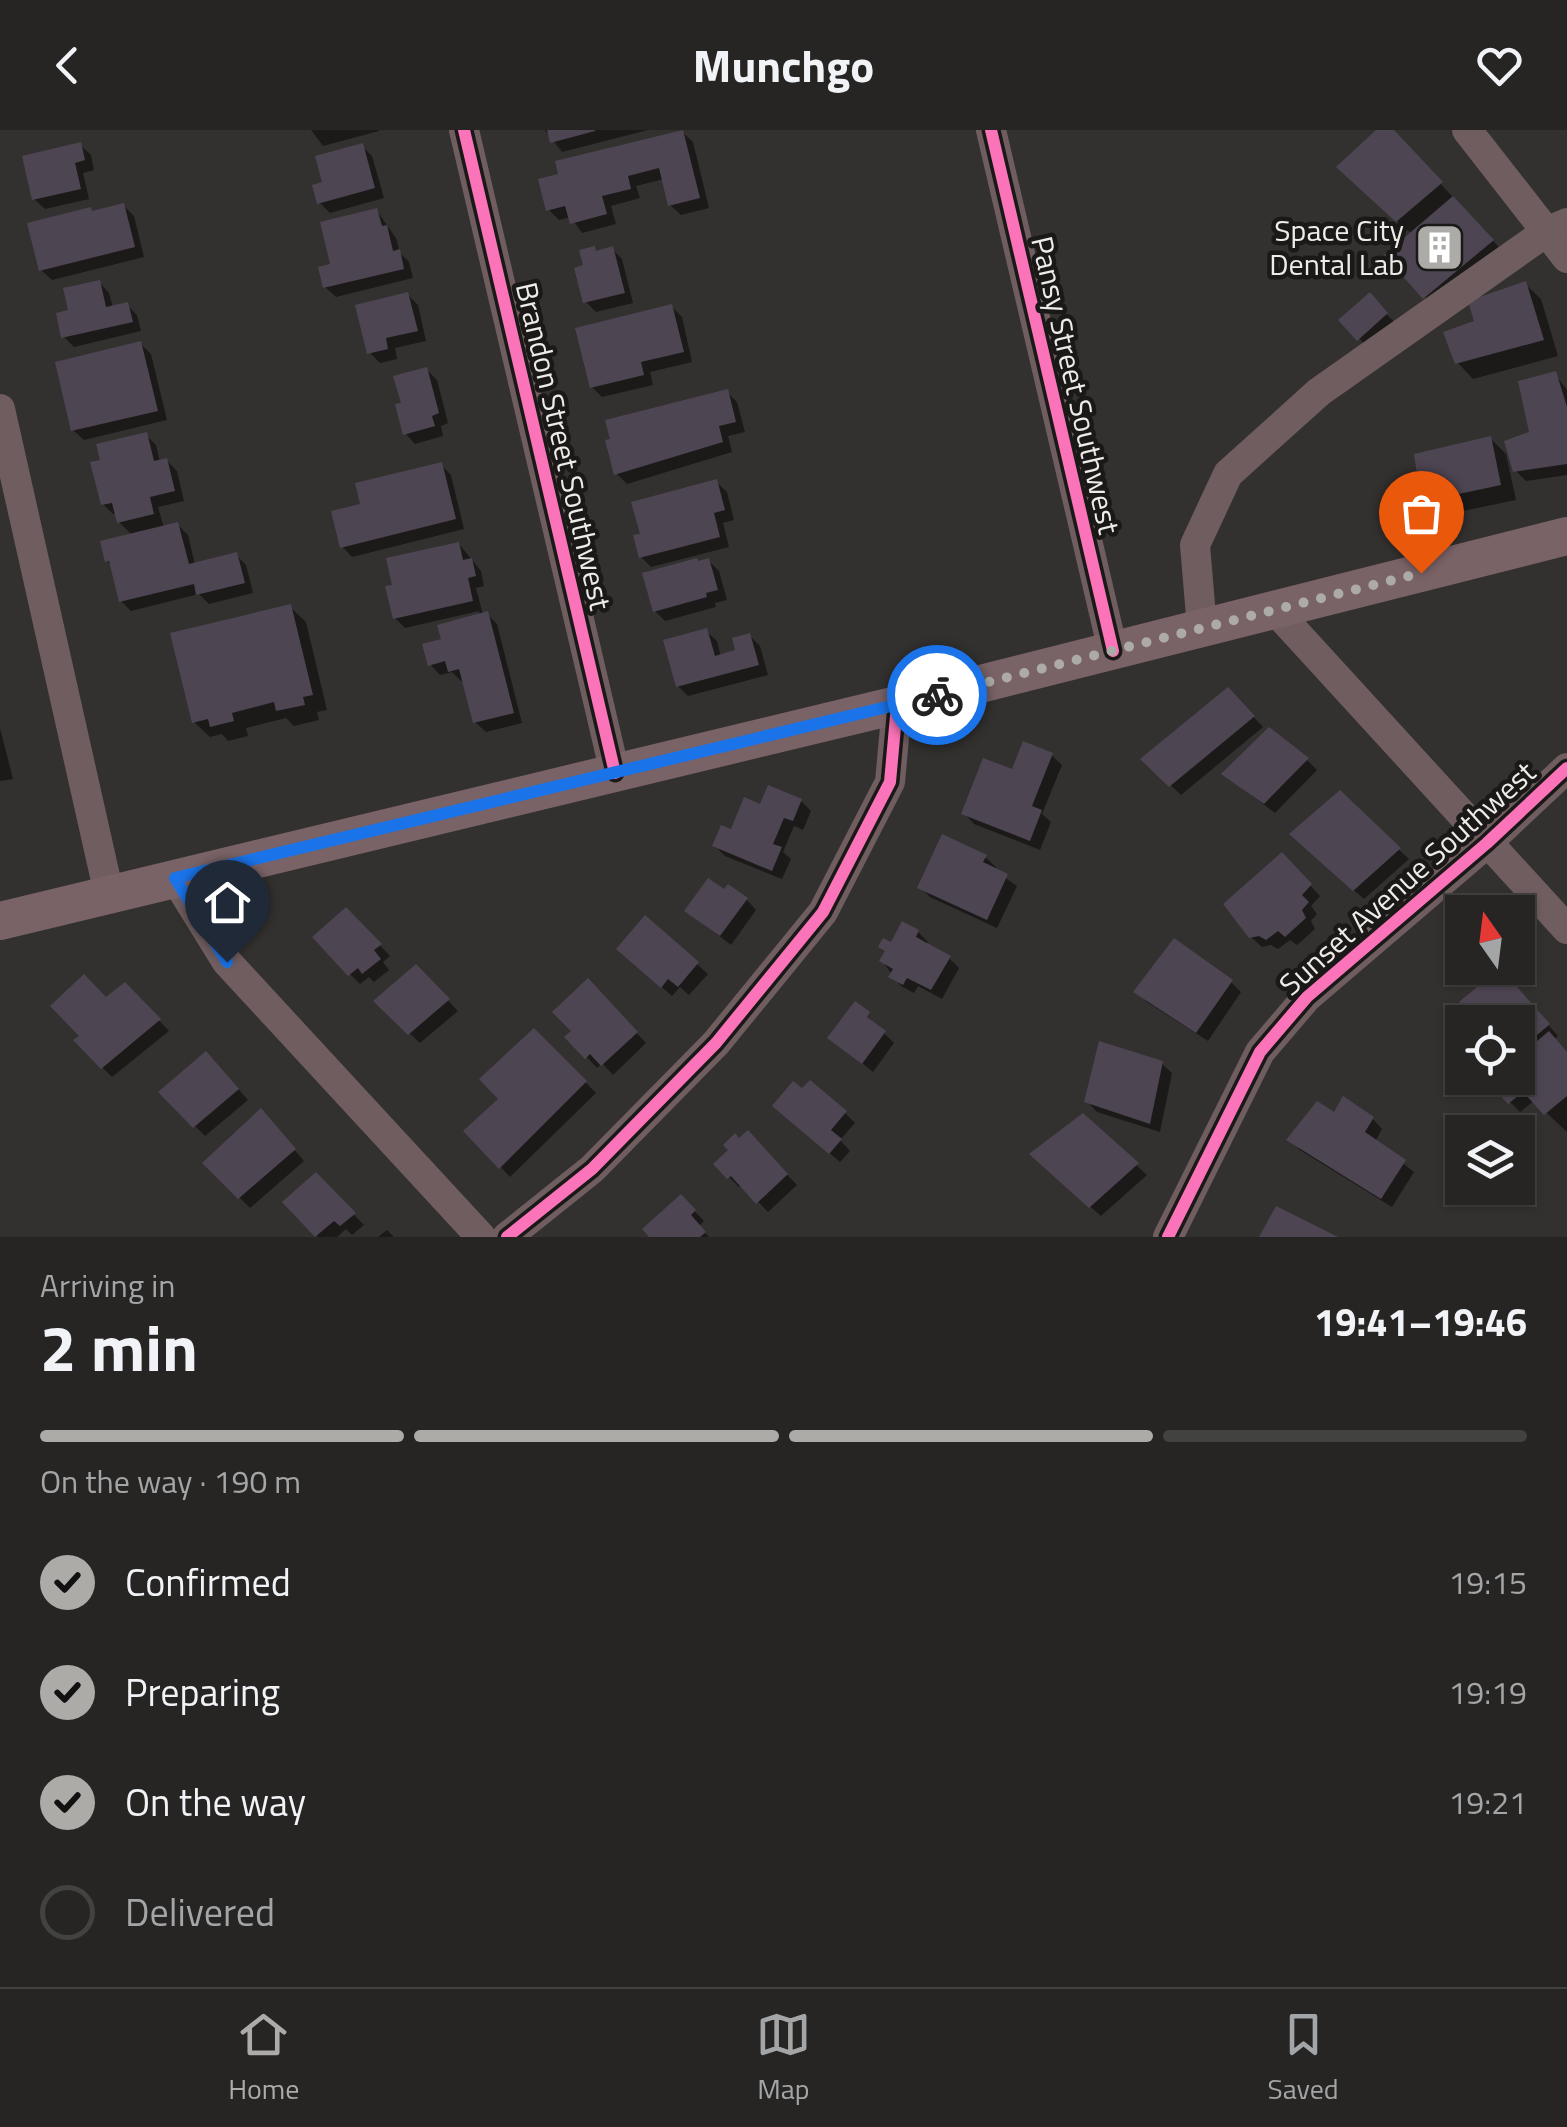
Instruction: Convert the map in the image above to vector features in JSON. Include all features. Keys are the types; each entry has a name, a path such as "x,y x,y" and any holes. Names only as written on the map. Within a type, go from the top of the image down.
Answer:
{"main road":[{"path":"0,920 615,773 1567,536"}],"street":[{"name":"Brandon Street Southwest","path":"464,130 615,773"},
{"name":"Pansy Street Southwest","path":"991,130 1112,651"},
{"path":"1467,130 1557,227 1567,258"},
{"path":"1202,628 1195,546 1228,474 1319,392 1557,227"},
{"path":"0,409 109,894"},
{"path":"1275,610 1567,929"},
{"path":"507,1237 592,1169 716,1043 824,912 890,782 896,704"},
{"name":"Sunset Avenue Southwest","path":"1169,1237 1260,1052 1307,997 1487,844 1567,768"},
{"path":"175,878 227,962 481,1237"}],"building":[{"path":"547,130 595,130 595,131 550,143"},
{"path":"683,130 700,198 668,206 659,168 628,176 631,189 602,196 607,214 570,224 565,206 546,211 538,179 558,174 555,161"},
{"path":"1376,130 1394,130 1443,182 1396,222 1336,167"},
{"path":"81,142 85,160 75,163 81,189 32,200 22,156"},
{"path":"363,143 375,188 317,204 312,185 322,182 315,156"},
{"name":"Space City Dental Lab","path":"1453,196 1494,240 1423,299 1384,255"},
{"path":"124,203 135,247 39,271 27,223"},
{"path":"377,208 382,226 387,225 393,251 400,249 404,269 323,288 318,267 330,264 320,222"},
{"path":"595,246 596,251 613,246 625,293 583,303 574,268 583,265 579,250"},
{"path":"100,280 106,307 128,302 133,322 61,338 56,313 68,310 63,288"},
{"path":"1526,281 1544,340 1455,364 1443,332 1474,321 1468,301"},
{"path":"408,292 418,331 386,338 388,349 367,354 355,305"},
{"path":"1370,292 1388,313 1357,341 1338,320"},
{"path":"672,304 684,352 641,362 644,375 590,388 575,328"},
{"path":"141,341 158,411 71,431 55,362"},
{"path":"427,367 439,413 432,416 435,426 403,435 395,404 401,403 393,376"},
{"path":"1556,371 1567,407 1567,464 1513,472 1504,441 1529,432 1518,381"},
{"path":"728,389 736,422 719,426 723,442 614,475 605,440 610,439 605,420"},
{"path":"147,432 154,461 167,458 175,491 150,497 154,514 117,523 112,503 101,505 90,462 100,460 96,444"},
{"path":"1491,436 1501,485 1421,502 1414,454"},
{"path":"442,462 456,519 340,548 331,511 360,504 355,483"},
{"path":"717,479 725,510 714,513 720,537 639,558 633,535 640,534 631,502"},
{"path":"178,522 189,564 237,552 245,583 196,595 194,584 119,602 100,541"},
{"path":"459,542 463,560 472,558 476,576 468,578 473,601 393,619 385,586 392,585 386,558"},
{"path":"709,558 718,590 706,593 707,597 653,612 642,573"},
{"path":"291,604 313,695 303,697 305,705 276,711 274,702 232,713 234,721 210,727 208,719 192,723 170,633"},
{"path":"488,611 514,713 473,723 459,669 448,672 445,661 428,666 422,644 441,639 437,625"},
{"path":"707,628 715,656 735,650 732,638 750,633 759,665 676,687 663,640"},
{"path":"1228,687 1255,716 1169,787 1140,759"},
{"path":"1269,727 1309,758 1264,804 1221,774"},
{"path":"1023,741 1053,753 1032,806 1042,810 1030,841 961,814 983,758 1012,769"},
{"path":"768,785 802,799 793,821 784,818 773,844 782,847 772,871 712,846 721,825 731,829 744,797 760,804"},
{"path":"1340,790 1401,848 1353,891 1289,834"},
{"path":"942,834 987,855 983,862 1008,874 987,920 917,888"},
{"path":"1282,852 1312,884 1302,895 1309,902 1302,910 1306,918 1285,937 1278,931 1266,940 1259,936 1249,938 1223,904"},
{"path":"708,878 724,889 728,884 748,898 720,936 684,911"},
{"path":"346,907 382,944 374,950 381,959 362,974 358,968 348,976 312,937"},
{"path":"645,915 699,962 678,987 668,979 661,988 616,949"},
{"path":"902,921 919,930 916,937 951,956 931,990 907,978 903,985 888,977 893,969 879,961 885,951 878,947 883,938 891,942"},
{"path":"1174,938 1233,980 1196,1033 1133,992"},
{"path":"416,964 450,999 408,1035 373,1001"},
{"path":"84,974 106,997 125,982 161,1019 101,1069 73,1040 79,1036 50,1006"},
{"path":"588,978 638,1032 601,1066 590,1054 585,1059 564,1037 571,1031 552,1012"},
{"path":"1480,985 1515,985 1533,1005 1462,1005 1459,1002"},
{"path":"855,1001 870,1012 867,1017 886,1031 862,1064 827,1038"},
{"path":"1535,1007 1550,1024 1535,1037"},
{"path":"534,1028 587,1081 499,1169 463,1131 498,1099 479,1079"},
{"path":"1549,1031 1567,1052 1567,1096 1544,1115 1526,1095 1535,1095 1535,1043"},
{"path":"1099,1041 1163,1061 1150,1124 1084,1102"},
{"path":"206,1051 239,1089 193,1128 158,1092"},
{"path":"810,1080 847,1111 831,1130 842,1139 829,1154 772,1106 793,1081 802,1088"},
{"path":"1500,1095 1519,1095 1508,1104"},
{"path":"1343,1096 1374,1117 1365,1132 1406,1160 1381,1199 1286,1140 1317,1101 1334,1112"},
{"path":"261,1108 296,1149 238,1199 202,1163"},
{"path":"1083,1113 1139,1163 1089,1208 1029,1154"},
{"path":"748,1130 788,1174 756,1204 731,1176 727,1179 713,1164 728,1150 723,1145 735,1133 739,1138"},
{"path":"316,1172 356,1213 340,1226 334,1221 315,1237 282,1202"},
{"path":"681,1194 696,1210 691,1215 706,1232 700,1237 649,1237 642,1229"},
{"path":"1276,1206 1338,1237 1259,1237"}],"cycle path":[{"path":"464,130 615,773"},
{"path":"991,130 1113,651"},
{"path":"507,1237 592,1169 716,1043 823,912 890,782 897,705"},
{"path":"1168,1237 1260,1052 1307,997 1487,843 1567,768"}],"way so far":[{"path":"937,695 1421,573"}],"place":[{"name":"Space City Dental Lab","path":"1439,247"}],"route":[{"path":"227,962 175,878 937,695"}]}
